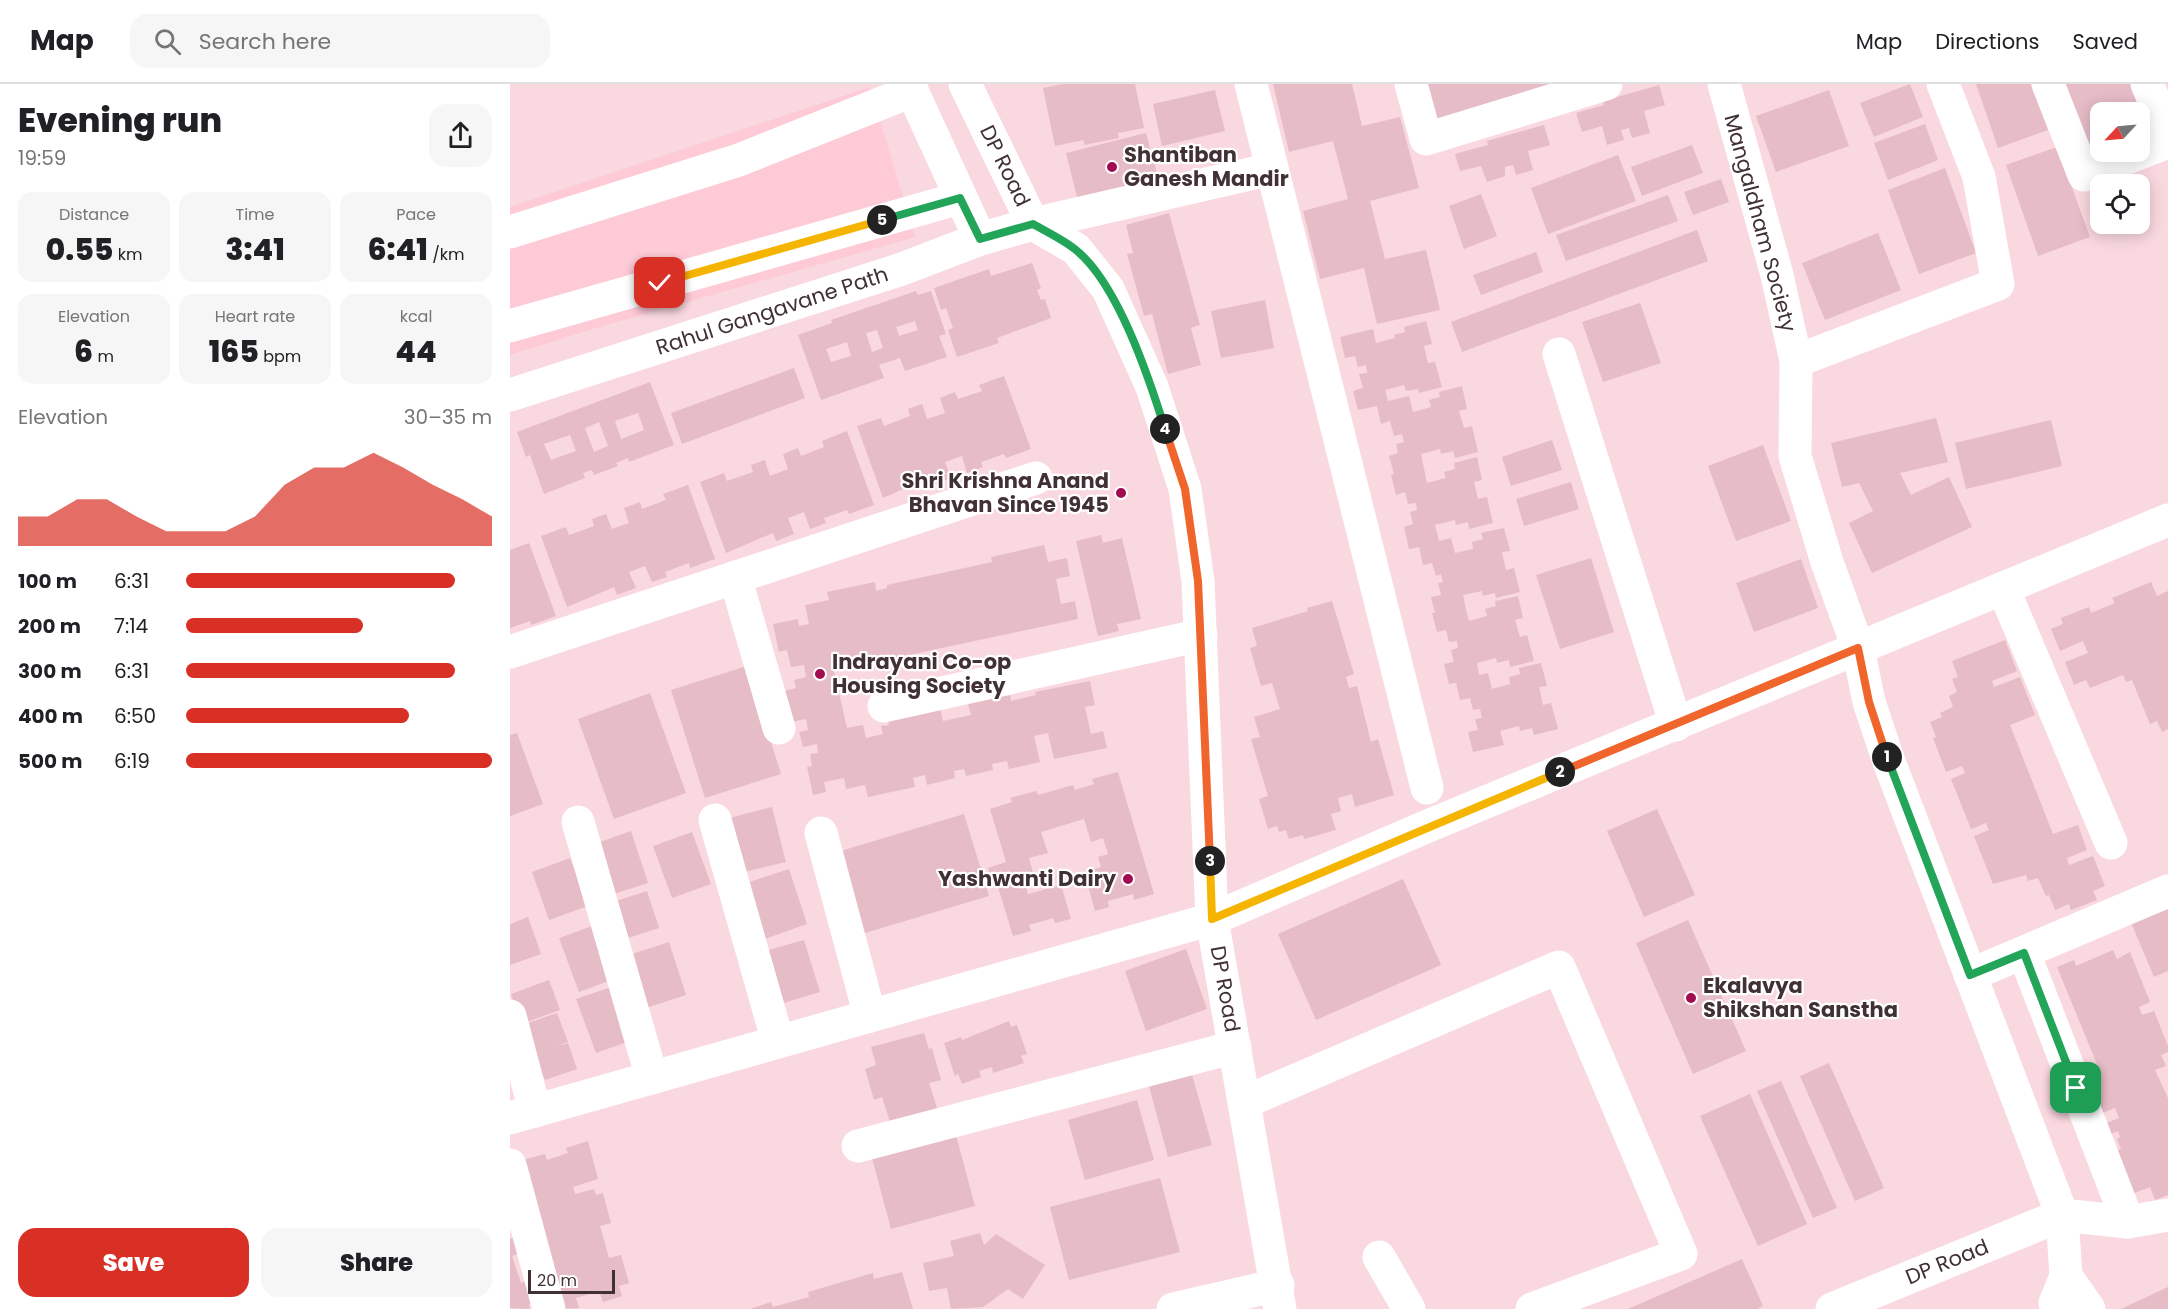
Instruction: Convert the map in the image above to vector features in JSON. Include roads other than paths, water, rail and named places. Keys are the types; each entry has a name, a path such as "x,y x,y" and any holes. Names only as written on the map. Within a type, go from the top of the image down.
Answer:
{"street":[{"name":"DP Road","path":"965,84 1033,224 1076,249 1108,289 1152,387 1185,489 1198,581 1212,919 1279,1297"},
{"path":"1251,84 1270,169 1427,788"},
{"path":"1411,84 1426,139 1606,84"},
{"name":"Mangaldham Society","path":"1724,84 1777,275 1796,361 1796,456 1827,562 1858,648 1869,702 1888,759 2062,1215 2066,1276"},
{"name":"Mangaldham Society","path":"1796,361 1998,284 1979,177 1943,84"},
{"path":"2048,84 2084,175 2168,142"},
{"path":"2147,84 2168,133"},
{"path":"510,232 739,159 911,87 980,239"},
{"name":"Rahul Gangavane Path","path":"510,394 902,269 980,239 1033,224 1270,169"},
{"path":"510,326 960,198"},
{"path":"1559,354 1676,725"},
{"path":"510,652 1036,478"},
{"path":"510,1016 517,1112 652,1078 1212,919 2168,520"},
{"path":"735,577 779,728"},
{"path":"2003,588 2111,843"},
{"path":"884,705 1201,635"},
{"path":"716,820 778,1042"},
{"path":"578,822 652,1078"},
{"path":"821,833 870,1016"},
{"path":"1970,975 2168,891"},
{"path":"2024,953 2128,1222"},
{"path":"1245,1102 1559,967 1681,1254 1532,1309"},
{"path":"858,1146 1235,1047"},
{"path":"510,1165 549,1309"},
{"name":"DP Road","path":"1832,1309 2062,1215"},
{"path":"2062,1215 2128,1222 2168,1215"},
{"path":"1379,1257 1409,1309"},
{"path":"2056,1309 2055,1303 2066,1276"},
{"path":"2066,1276 2089,1309"},
{"path":"1173,1309 1279,1297"}],"place":[{"name":"Shantiban Ganesh Mandir","path":"1112,167"},
{"name":"Shri Krishna Anand Bhavan Since 1945","path":"1121,493"},
{"name":"Indrayani Co-op Housing Society","path":"820,674"},
{"name":"Yashwanti Dairy","path":"1128,879"},
{"name":"Ekalavya Shikshan Sanstha","path":"1691,998"}]}
